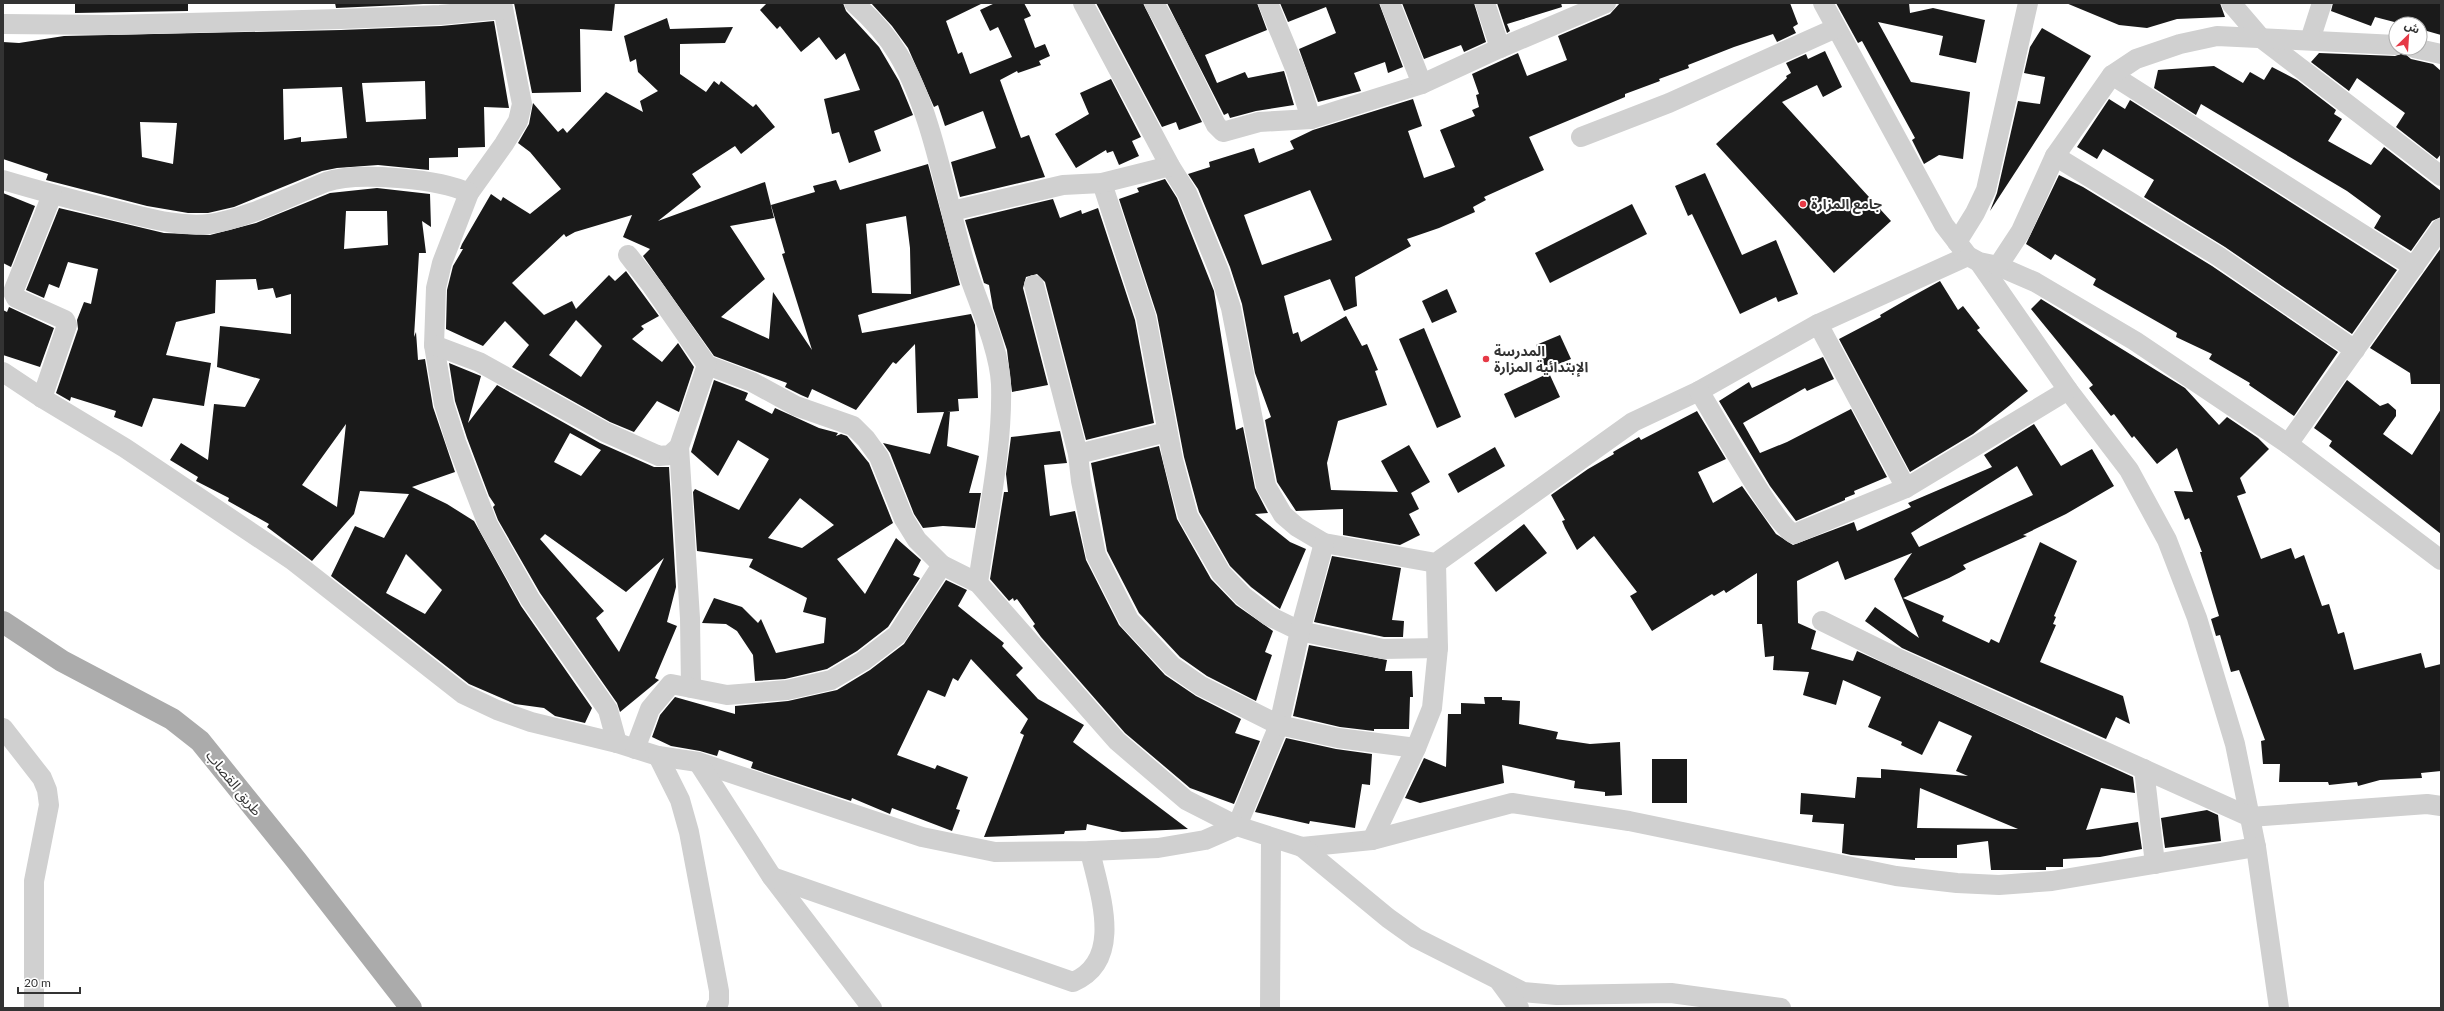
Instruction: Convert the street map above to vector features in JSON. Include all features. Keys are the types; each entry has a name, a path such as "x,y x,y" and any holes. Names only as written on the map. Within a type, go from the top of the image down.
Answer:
{"main road":[{"name":"طريق القصاب","path":"3,622 62,661 172,719 200,741 296,860 410,1008"}],"street":[{"path":"854,3 876,24 898,53 914,84 952,211 963,256 993,347 1001,382 1001,418 978,583"},
{"path":"1083,3 1170,166 1187,192 1231,308 1266,486 1283,515 1297,527 1324,543 1436,563 1633,422 1699,391 1818,324 1976,257 2021,231 2055,156 2112,75 2136,59 2180,44 2217,36 2388,45"},
{"path":"1154,3 1170,31 1219,129 1223,132 1232,131 1259,122 1311,119 1422,84 1500,48 1606,3"},
{"path":"1268,3 1296,72 1311,119"},
{"path":"1390,3 1422,84"},
{"path":"1485,3 1500,48"},
{"path":"1823,3 1944,225 1976,257 2068,390 2129,470 2167,540 2197,618 2240,763 2256,847 2279,1008"},
{"path":"1976,257 1975,213 1986,190 2028,3"},
{"path":"2231,3 2261,38 2441,176"},
{"path":"2310,40 2322,3"},
{"path":"3,24 109,25 340,11 440,15 503,6 522,104 518,121 504,144 469,193 442,263 436,288 434,345 444,404 456,442 488,524 530,599 605,706 617,743"},
{"path":"1580,137 1669,103 1836,28"},
{"path":"2428,51 2441,54"},
{"path":"2112,75 2414,267"},
{"path":"2055,156 2218,256 2355,350"},
{"path":"952,211 1063,185 1102,183 1170,166"},
{"path":"3,180 52,195 180,225 211,224 250,212 328,182 363,178 417,179 457,187 469,193"},
{"path":"1102,183 1146,317 1155,356 1167,432 1188,516 1221,573 1243,596 1269,616 1300,631 1383,649 1438,648"},
{"path":"42,398 67,325 66,320 16,298 13,292 52,195"},
{"path":"2288,444 2441,228"},
{"path":"628,255 652,286 707,365 752,382 796,406 853,426 866,439 879,457 904,519 917,540 942,565 978,583 1117,741 1186,800 1237,826 1270,838 1302,847 1372,840 1512,803 1629,821 1896,876 1950,882 2029,883 2256,847"},
{"path":"1976,257 2035,282 2135,341 2288,444 2441,560"},
{"path":"1034,285 1078,454 1081,481 1096,555 1129,620 1172,666 1201,686 1279,725 1338,738 1416,748"},
{"path":"1818,324 1906,488"},
{"path":"434,345 479,362 605,432 659,456 670,454 679,448"},
{"path":"691,688 690,618 679,448 707,365"},
{"path":"3,372 42,398 125,448 292,560 463,694 497,710 531,722 617,743 658,756 698,762 922,837 996,852 1090,851 1158,848 1205,840 1237,826 1279,725 1300,631 1324,543"},
{"path":"1699,391 1766,501 1789,532 1794,534 1906,488 2068,390"},
{"path":"1078,454 1167,432"},
{"path":"1372,840 1416,748 1432,708 1438,648 1436,563"},
{"path":"635,749 650,709 671,684 727,695 787,690 831,680 863,661 897,635 942,565"},
{"path":"1822,621 1903,661 2250,817 2427,804 2441,806"},
{"path":"3,728 42,778 48,790 49,805 34,881 34,1008"},
{"path":"658,756 680,800 689,832 719,992 719,1002 716,1008"},
{"path":"698,762 772,877 872,1008"},
{"path":"2144,769 2155,864"},
{"path":"1270,838 1270,1008"},
{"path":"1302,847 1388,918 1416,938 1459,958 1499,981 1523,992 1557,995 1671,993 1781,1008"},
{"path":"772,877 1073,982 1084,978 1097,959 1106,931 1104,907 1090,851"},
{"path":"1499,981 1519,1008"}],"building":[{"path":"75,3 188,3 188,11 75,13"},
{"path":"335,3 445,3 336,8"},
{"path":"514,3 615,3 612,31 580,29 581,92 532,93"},
{"path":"767,3 843,3 846,11 879,47 899,81 913,115 874,131 881,151 849,163 839,132 832,134 824,99 860,90 845,53 836,60 819,37 801,52 780,26 777,29 760,10"},
{"path":"871,3 983,3 946,21 958,54 962,52 970,74 1012,57 998,27 990,31 980,10 995,3 1024,3 1031,16 1024,19 1035,48 1045,44 1050,56 1039,61 1041,65 1018,73 1017,71 1000,80 1021,138 1029,135 1045,177 960,197 951,162 996,148 983,111 945,126 938,105 934,107 908,48 892,26"},
{"path":"1096,3 1143,3 1202,122 1179,130 1176,122 1162,127"},
{"path":"1167,3 1257,3 1267,30 1205,55 1217,83 1245,72 1248,78 1284,71 1294,105 1256,111 1230,118 1228,113 1224,115"},
{"path":"1280,3 1379,3 1403,67 1388,73 1385,62 1354,73 1361,91 1318,102 1299,49 1336,33 1326,7 1288,22"},
{"path":"1402,3 1474,3 1486,42 1464,52 1461,45 1424,59"},
{"path":"1497,3 1561,3 1562,7 1507,24 1510,31 1507,33"},
{"path":"1620,3 1790,3 1798,24 1793,27 1796,33 1777,42 1773,34 1734,47 1688,65 1689,68 1625,94 1625,97 1529,137 1544,170 1484,197 1486,200 1473,207 1475,212 1439,228 1407,239 1411,246 1355,277 1357,306 1344,311 1330,279 1284,296 1293,334 1298,332 1301,342 1346,316 1362,346 1367,344 1378,370 1375,371 1387,405 1338,421 1327,463 1331,490 1398,492 1381,461 1409,445 1430,482 1411,493 1419,509 1409,514 1420,535 1400,545 1343,535 1343,509 1296,511 1277,482 1265,420 1271,417 1255,373 1242,304 1230,267 1198,189 1188,174 1210,167 1209,162 1254,148 1259,163 1294,149 1290,141 1313,130 1413,99 1422,126 1408,131 1424,178 1455,167 1440,130 1475,116 1472,110 1479,107 1476,95 1479,94 1472,74 1518,53 1527,76 1567,60 1558,36 1610,14","holes":["1310,190 1332,240 1262,265 1244,215"]},
{"path":"1836,3 1909,3 1910,13 1933,8 1985,20 1976,63 1939,55 1943,36 1878,22 1911,82 1970,92 1963,159 1939,155 1924,164 1912,140 1915,138 1862,41 1858,43"},
{"path":"2066,3 2220,3 2225,17 2177,19 2147,28 2119,25"},
{"path":"2333,3 2441,3 2441,35 2428,31 2428,16 2388,16 2388,20 2375,17 2371,26 2331,11"},
{"path":"667,18 670,29 733,27 725,43 680,44 680,74 706,92 714,81 719,85 721,81 753,107 756,104 775,127 741,154 735,146 692,174 701,187 658,221 765,182 774,218 730,226 765,279 721,317 769,339 773,292 812,350 782,254 785,253 771,205 815,192 813,186 836,180 840,190 928,164 960,285 858,315 862,333 971,314 975,325 978,398 958,399 959,411 947,412 950,412 947,446 979,456 969,493 981,493 975,528 943,526 923,528 914,514 890,453 883,443 930,454 944,412 917,413 915,344 896,364 893,362 856,410 812,389 808,398 785,387 787,383 714,356 643,256 650,249 623,237 632,215 575,232 566,237 564,234 512,283 544,315 572,301 576,309 609,275 615,281 626,271 659,316 641,326 644,329 632,339 662,362 678,343 694,367 679,412 657,401 634,432 610,422 512,367 529,345 505,321 483,346 446,329 447,290 453,266 463,249 460,249 462,244 491,194 501,201 503,197 530,214 561,189 530,152 518,143 529,124 533,103 558,132 563,128 567,133 606,92 643,112 640,101 658,91 638,72 636,59 630,62 624,36","holes":["906,216 910,248 911,294 872,293 866,224","576,320 602,346 581,377 549,355"]},
{"path":"494,21 509,108 484,107 485,147 458,148 458,157 429,158 429,170 378,165 337,168 322,171 234,207 208,213 188,213 147,206 46,180 48,174 3,159 3,42 19,43 64,36 341,30 441,26","holes":["425,81 426,119 366,122 362,83","342,87 347,138 301,142 301,137 284,140 283,89","140,122 177,123 173,164 142,157"]},
{"path":"2042,28 2091,56 1990,211 1997,193 2018,101 2040,104 2045,77 2024,73 2030,47"},
{"path":"1825,51 1842,87 1823,97 1817,85 1782,102 1891,221 1834,273 1716,144 1787,78 1786,76 1791,73 1786,63 1806,54 1808,59"},
{"path":"2319,53 2408,56 2411,59 2433,64 2441,71 2441,154 2437,159 2396,127 2405,113 2357,78 2349,91 2311,62"},
{"path":"2214,66 2243,83 2250,72 2264,80 2272,67 2297,80 2336,110 2334,114 2342,119 2328,141 2371,165 2384,147 2441,191 2441,217 2432,221 2411,251 2374,228 2381,216 2347,191 2201,104 2196,115 2154,88 2158,70"},
{"path":"1111,79 1141,137 1132,141 1139,156 1119,165 1113,151 1107,153 1106,150 1076,168 1055,134 1089,114 1080,93"},
{"path":"2109,99 2125,109 2130,100 2397,270 2352,334 2225,247 2144,197 2154,180 2103,149 2097,159 2077,147"},
{"path":"1705,173 1742,255 1776,240 1798,294 1778,302 1776,297 1740,314 1692,214 1688,216 1675,186"},
{"path":"2059,175 2083,187 2212,266 2338,352 2294,416 2249,385 2250,383 2209,359 2212,354 2176,337 2177,333 2093,285 2096,279 2055,254 2051,260 2026,244"},
{"path":"1165,179 1177,198 1214,291 1236,430 1243,427 1255,488 1268,513 1255,514 1290,542 1306,549 1280,609 1251,587 1230,566 1199,512 1184,457 1157,315 1119,199 1139,192 1137,188"},
{"path":"377,188 430,194 431,227 422,221 426,253 419,253 414,337 416,332 418,360 425,359 433,407 455,472 412,487 447,504 474,521 521,606 592,708 585,723 555,716 544,708 515,704 469,684 331,576 355,526 384,538 409,494 360,491 354,514 312,561 267,527 269,524 228,501 229,498 196,481 198,477 170,460 181,443 208,460 214,404 245,407 260,379 217,367 220,326 291,334 291,294 276,298 273,288 258,290 256,279 216,280 215,313 176,322 166,355 211,363 204,406 153,398 142,427 114,417 116,411 71,397 70,401 56,393 78,329 77,320 84,302 91,304 98,269 68,262 59,288 49,284 44,298 26,290 59,208 164,233 210,235 256,223 330,193","holes":["346,211 387,211 388,245 344,249","346,424 337,507 302,485","406,554 442,590 425,614 386,593"]},
{"path":"3,193 35,206 11,267 3,263"},
{"path":"1053,199 1060,218 1081,210 1082,214 1098,208 1135,320 1154,423 1086,440 1045,282 1037,274 1026,277 1023,288 1048,385 1012,392 1007,350 993,308 989,285 984,283 965,220"},
{"path":"1632,204 1647,234 1550,283 1535,253"},
{"path":"2441,248 2441,384 2411,384 2410,373 2370,348"},
{"path":"1940,281 1958,310 1963,306 1980,328 1977,330 2028,391 1973,434 1910,472 1839,339 1881,317 1880,315"},
{"path":"1447,289 1457,312 1432,323 1422,301"},
{"path":"2041,299 2185,388 2219,425 2227,417 2258,438 2269,449 2240,478 2246,493 2237,496 2261,559 2291,548 2295,559 2304,555 2322,606 2329,604 2338,634 2344,632 2354,670 2421,653 2425,668 2441,664 2441,771 2421,773 2422,778 2380,780 2358,786 2357,782 2329,785 2328,782 2279,782 2280,764 2263,764 2261,741 2265,740 2239,670 2231,672 2220,635 2216,636 2211,619 2219,616 2200,552 2202,552 2189,518 2185,520 2174,491 2193,492 2177,448 2157,464 2134,436 2132,438 2114,414 2111,416 2089,388 2093,385 2031,309"},
{"path":"9,307 54,328 40,367 3,355 3,310 7,312"},
{"path":"1424,328 1461,417 1437,428 1399,339"},
{"path":"1560,335 1571,359 1546,369 1536,345"},
{"path":"1823,357 1834,379 1807,391 1805,388 1743,423 1760,453 1787,442 1851,409 1887,477 1854,491 1855,494 1845,498 1845,500 1796,521 1770,486 1719,401 1749,382 1752,388"},
{"path":"449,363 481,376 468,423 497,385 600,443 654,467 669,467 676,587 667,622 677,626 655,678 659,680 620,712 617,703 540,593 498,520 493,507 495,505 489,496 455,401","holes":["570,433 601,450 581,476 554,462","545,534 626,592 664,558 619,652 596,618 604,611 540,539"]},
{"path":"1549,373 1560,397 1515,418 1504,394"},
{"path":"714,380 748,393 745,400 772,414 775,408 819,428 838,433 836,436 841,434 847,436 869,463 893,523 837,559 865,594 896,538 921,560 913,575 920,578 888,627 857,651 827,669 785,679 755,681 753,655 737,631 726,624 702,623 714,598 742,607 758,623 761,619 776,653 824,643 826,618 803,612 807,598 749,567 753,559 697,551 693,492 695,489 739,510 769,459 738,440 718,476 691,452","holes":["800,498 834,525 802,548 768,538"]},
{"path":"2347,380 2380,406 2388,403 2396,410 2396,416 2383,434 2412,455 2441,409 2441,534 2329,446 2332,441 2314,428"},
{"path":"1697,411 1726,459 1698,472 1713,503 1742,486 1776,534 1793,545 1854,522 1857,531 1911,507 1908,503 1992,467 1984,455 2034,424 2061,466 2092,449 2114,486 2066,514 2023,535 2027,536 1963,565 1966,569 1903,598 1944,616 1942,621 1989,643 1991,639 1999,643 2040,542 2077,561 2054,616 2056,617 2053,624 2056,625 2040,662 2123,696 2130,724 2116,717 2106,739 1902,648 1865,621 1875,607 1919,638 1894,579 1912,553 1845,580 1838,561 1797,581 1798,623 1816,631 1811,649 1853,661 1857,651 2133,777 2135,793 2101,788 2086,830 2138,822 2142,849 2100,857 2063,859 2063,867 2046,867 2046,870 1991,870 1988,841 1957,845 1957,858 1915,858 1915,860 1842,853 1844,824 1812,822 1813,815 1800,814 1801,793 1855,798 1857,777 1881,778 1881,769 1968,776 1956,771 1972,736 1939,721 1922,755 1901,745 1902,742 1868,727 1881,697 1843,680 1836,705 1803,695 1809,672 1773,670 1774,656 1765,657 1762,624 1757,624 1757,573 1726,593 1724,590 1714,596 1712,594 1652,631 1630,596 1637,592 1594,536 1577,550 1562,521 1565,520 1551,495 1588,469 1614,454 1613,452 1639,437 1641,440","holes":["2017,466 2033,495 1919,547 1911,533","1920,788 2018,829 1917,828"]},
{"path":"1060,431 1067,463 1044,465 1050,516 1075,511 1086,560 1119,625 1165,675 1196,696 1241,719 1235,733 1260,741 1234,804 1190,788 1125,733 1041,637 1033,626 1035,624 1017,599 1014,601 1013,598 1009,601 990,579 1004,492 1008,492 1006,474 1011,437"},
{"path":"1159,446 1177,519 1211,579 1236,605 1273,631 1265,652 1272,655 1256,701 1207,676 1180,657 1139,613 1107,551 1091,463"},
{"path":"1495,447 1505,466 1458,493 1448,474"},
{"path":"1524,524 1547,553 1496,592 1474,563"},
{"path":"1332,556 1401,568 1392,620 1404,621 1403,637 1384,637 1314,622"},
{"path":"946,580 967,590 958,606 1004,643 1002,646 1023,668 1016,675 1038,699 1084,725 1073,742 1188,829 1122,832 1087,824 1086,830 1065,831 1064,834 984,837 1024,735 1020,733 1028,719 971,659 958,681 953,678 945,697 928,690 897,755 935,769 937,765 968,777 956,809 960,810 952,831 892,808 890,814 852,798 851,801 751,768 753,762 719,750 717,756 700,751 671,746 652,737 660,715 675,697 735,714 735,706 788,701 837,690 870,670 904,644"},
{"path":"1309,645 1387,660 1385,671 1412,671 1413,697 1410,697 1409,729 1374,729 1374,731 1340,727 1293,716"},
{"path":"1484,697 1502,697 1502,700 1520,701 1519,724 1558,732 1556,739 1590,744 1620,742 1622,795 1605,796 1605,792 1574,788 1575,781 1502,765 1504,783 1420,803 1405,798 1424,758 1446,767 1448,714 1461,714 1461,703 1485,704"},
{"path":"1286,738 1336,749 1372,754 1370,785 1362,784 1355,828 1310,821 1309,824 1255,812"},
{"path":"1652,759 1687,759 1687,803 1652,803"},
{"path":"2207,810 2218,815 2221,841 2165,848 2161,818"}],"place":[{"name":"جامع المزارة","path":"1803,204"},
{"name":"المدرسة الإبتدائية المزارة","path":"1486,359"}]}
